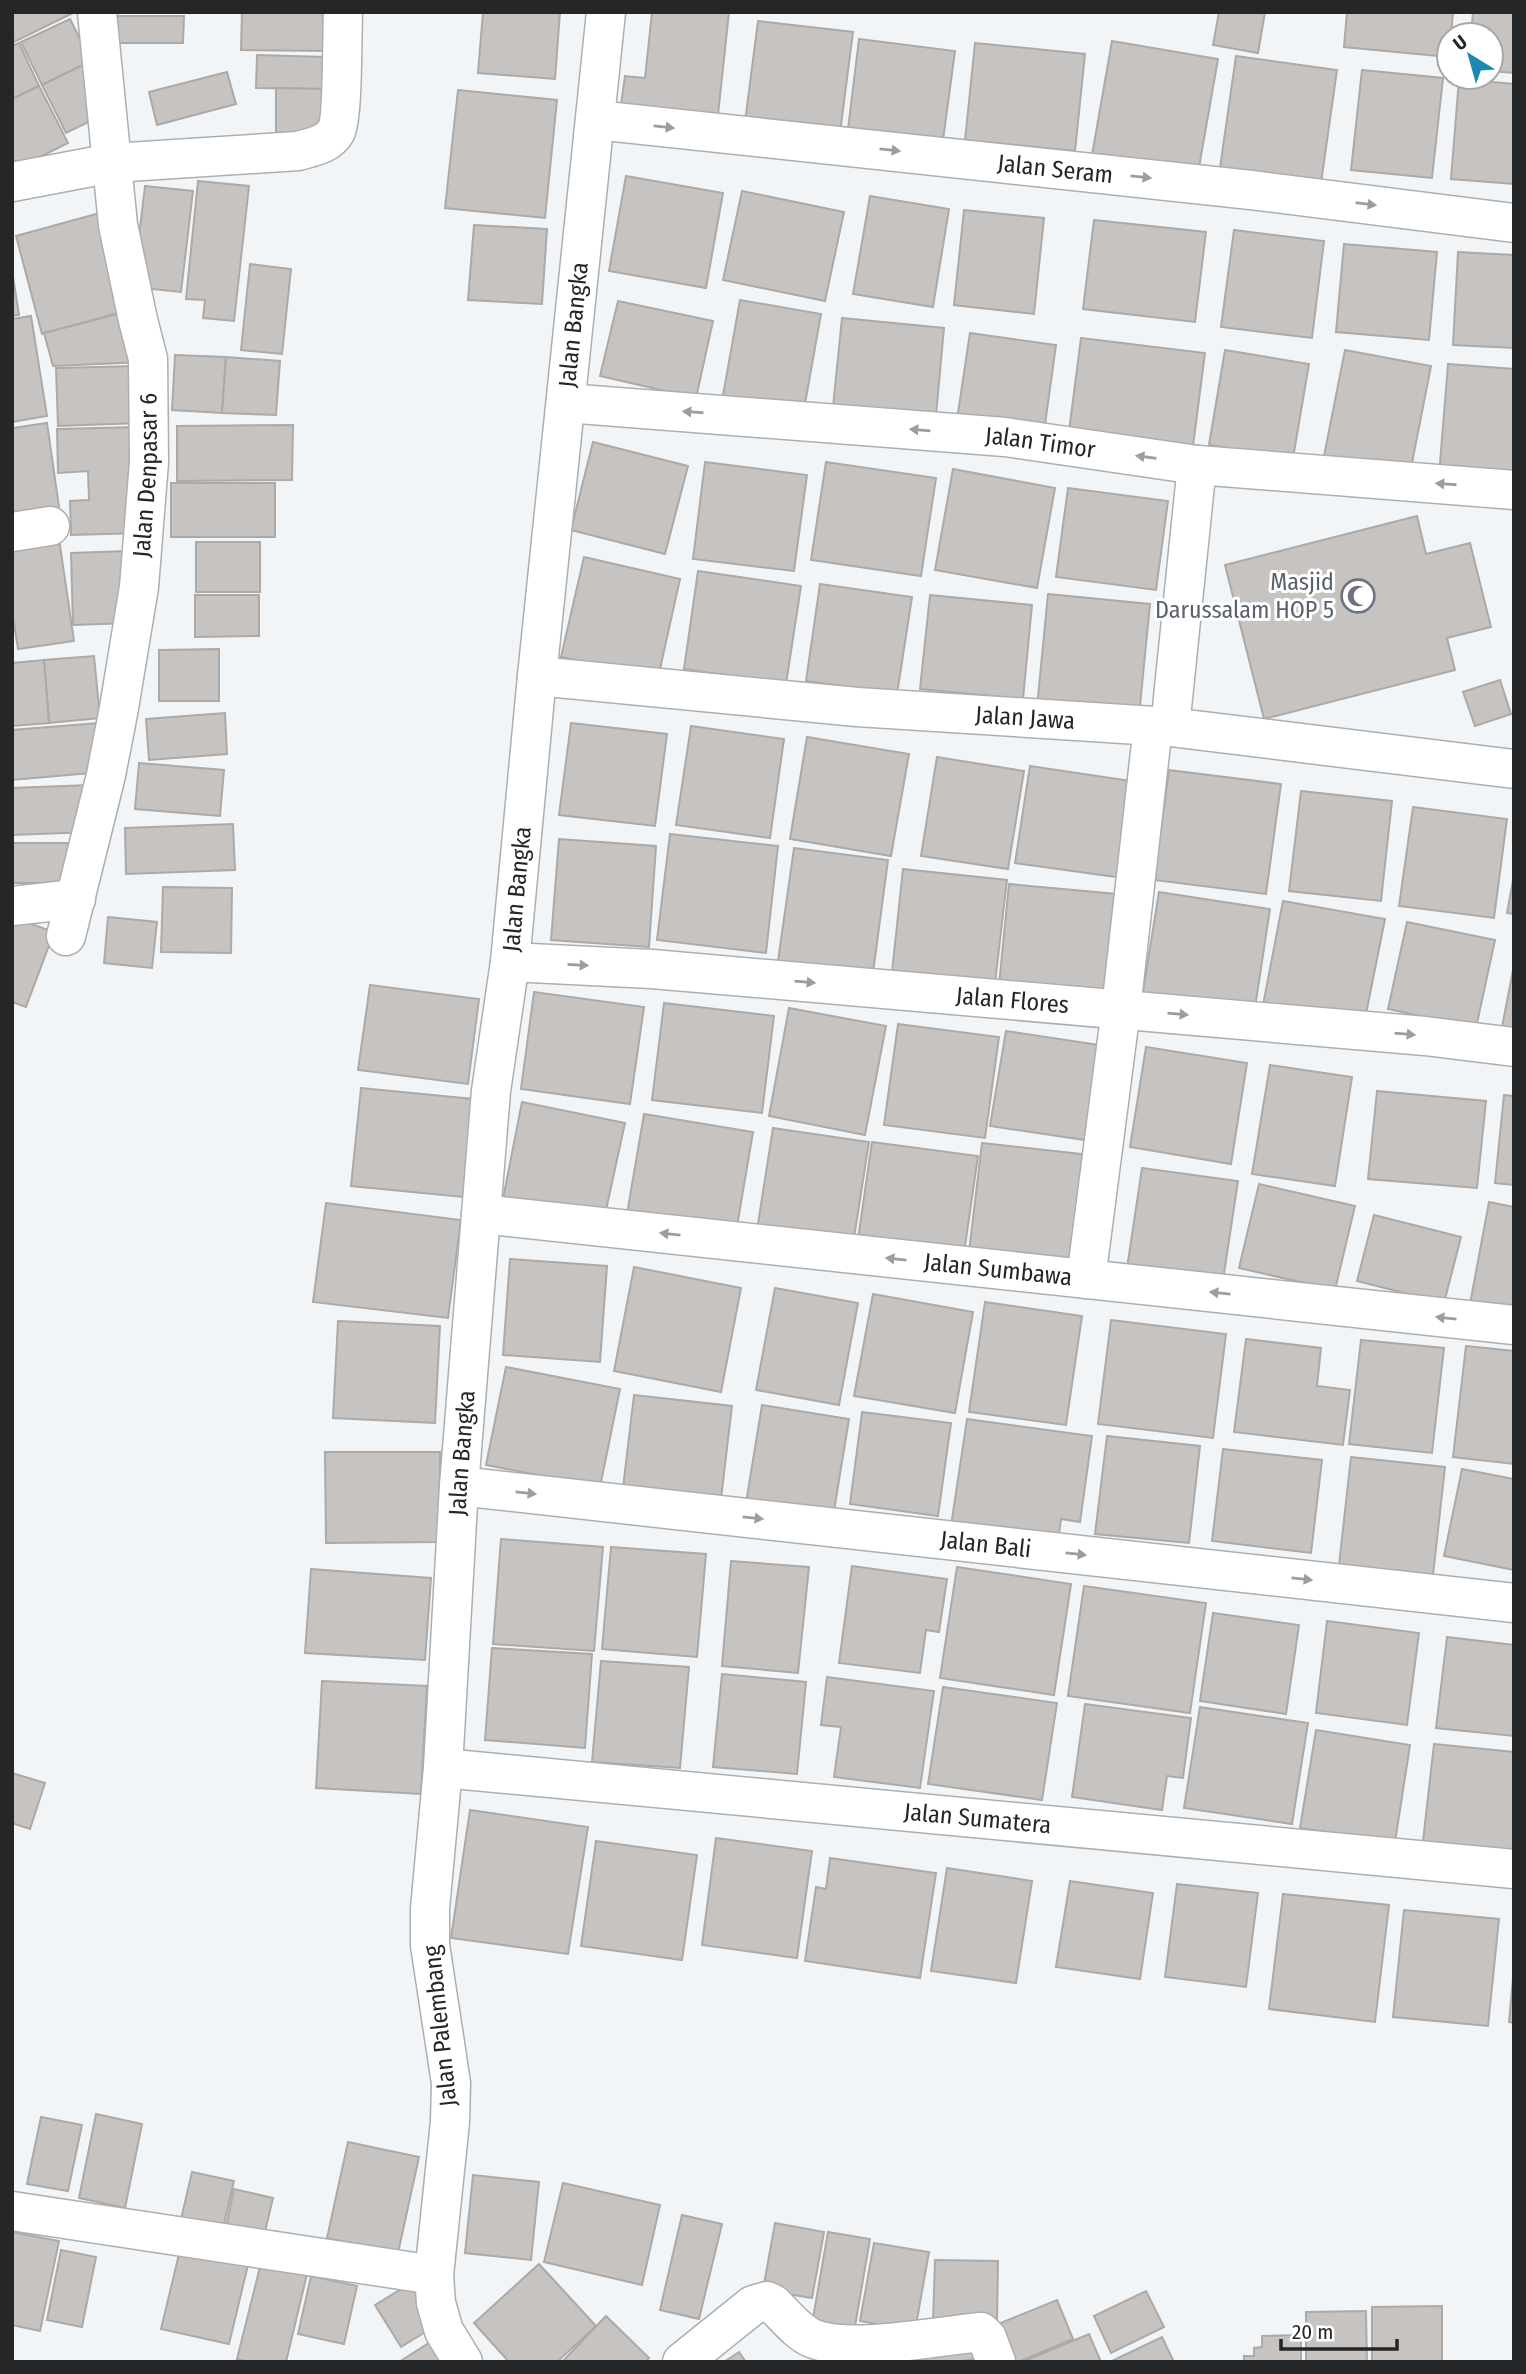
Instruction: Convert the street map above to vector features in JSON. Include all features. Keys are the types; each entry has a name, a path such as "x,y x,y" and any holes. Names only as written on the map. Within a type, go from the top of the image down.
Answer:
{"street":[{"name":"Jalan Denpasar 6","path":"66,936 106,775 119,708 139,587 148,474 148,359 118,225 97,12"},
{"path":"12,182 112,163 298,151 323,145 336,131 341,108 343,12"},
{"name":"Jalan Bangka","path":"443,1768 458,1486 491,1091 510,962 606,12"},
{"name":"Jalan Seram","path":"596,120 1237,188 1514,223"},
{"name":"Jalan Timor","path":"566,403 1005,437 1197,465 1514,490"},
{"path":"1086,1279 1197,465"},
{"path":"12,533 50,526"},
{"name":"Jalan Jawa","path":"537,676 857,707 1161,726 1514,769"},
{"path":"12,906 76,899"},
{"name":"Jalan Flores","path":"510,962 652,969 1425,1036 1514,1047"},
{"name":"Jalan Sumbawa","path":"481,1214 1514,1325"},
{"name":"Jalan Bali","path":"458,1486 1514,1603"},
{"name":"Jalan Sumatera","path":"443,1768 1514,1869"},
{"name":"Jalan Palembang","path":"443,1768 430,1933 451,2083 450,2122 434,2274 436,2303 444,2331 463,2362"},
{"path":"12,2211 434,2274"},
{"path":"682,2362 753,2305 767,2301 806,2335 816,2340 838,2344 867,2344 981,2332 987,2338 996,2362"}],"building":[{"path":"12,12 75,12 12,43"},
{"path":"242,12 328,12 327,51 241,50"},
{"path":"483,12 560,12 555,79 478,73"},
{"path":"652,12 729,12 718,115 621,105 625,76 645,78"},
{"path":"1219,12 1265,12 1258,53 1213,45"},
{"path":"1347,12 1453,12 1452,21 1435,21 1435,56 1344,47"},
{"path":"1473,12 1514,12 1514,73 1505,72 1505,21 1472,21"},
{"path":"116,16 184,16 183,43 116,43"},
{"path":"70,19 91,61 42,85 21,42"},
{"path":"758,21 853,32 840,133 745,122"},
{"path":"859,39 955,51 943,140 848,129"},
{"path":"1112,41 1218,59 1198,173 1092,155"},
{"path":"19,43 39,86 12,99 12,46"},
{"path":"975,43 1085,54 1075,151 965,140"},
{"path":"257,55 325,57 324,89 256,88"},
{"path":"1236,56 1337,70 1321,183 1220,168"},
{"path":"91,61 103,115 66,133 42,85"},
{"path":"1362,70 1435,77 1435,91 1442,91 1432,178 1351,170"},
{"path":"227,72 236,104 157,125 149,92"},
{"path":"1505,83 1514,84 1514,184 1451,179 1458,91 1505,91"},
{"path":"39,86 68,143 12,171 12,99"},
{"path":"276,88 324,89 322,136 276,134"},
{"path":"458,90 557,100 545,218 445,208"},
{"path":"626,176 723,193 706,288 609,271"},
{"path":"198,181 249,186 234,321 203,318 205,300 186,299"},
{"path":"145,186 193,191 181,292 133,287"},
{"path":"742,191 844,212 825,301 723,280"},
{"path":"870,196 949,209 933,307 853,294"},
{"path":"964,210 1044,218 1034,314 954,305"},
{"path":"107,211 133,309 42,334 16,236"},
{"path":"1094,220 1206,232 1195,322 1083,309"},
{"path":"474,225 547,229 542,304 468,300"},
{"path":"1234,230 1324,241 1312,338 1221,327"},
{"path":"1344,244 1437,252 1429,340 1336,332"},
{"path":"1458,252 1514,255 1514,348 1453,345"},
{"path":"250,264 291,269 282,354 241,350"},
{"path":"12,270 19,315 12,316"},
{"path":"740,300 821,314 803,415 722,401"},
{"path":"618,301 713,321 696,398 600,376"},
{"path":"129,311 143,362 53,366 44,333"},
{"path":"31,316 47,416 12,422 12,319"},
{"path":"842,318 944,328 935,426 832,417"},
{"path":"970,333 1056,345 1043,439 956,426"},
{"path":"1081,338 1205,353 1192,454 1068,439"},
{"path":"1225,350 1309,364 1293,458 1209,445"},
{"path":"1345,350 1431,366 1409,478 1323,461"},
{"path":"175,355 226,357 222,413 172,410"},
{"path":"226,357 280,361 276,415 222,413"},
{"path":"1448,364 1514,369 1514,481 1439,475"},
{"path":"138,366 140,423 58,426 56,368"},
{"path":"47,423 60,514 12,521 12,428"},
{"path":"293,425 292,480 177,481 177,426"},
{"path":"137,427 140,533 71,535 70,501 89,500 88,471 58,473 57,429"},
{"path":"593,442 688,466 665,554 571,530"},
{"path":"705,462 807,475 794,571 693,559"},
{"path":"826,462 936,478 921,576 811,560"},
{"path":"953,469 1055,488 1037,588 935,570"},
{"path":"171,483 275,483 275,537 171,537"},
{"path":"1068,488 1168,501 1156,590 1056,577"},
{"name":"Masjid Darussalam HOP 5","path":"1417,516 1426,554 1470,543 1491,627 1447,638 1455,670 1264,719 1225,565"},
{"path":"59,539 74,641 18,649 12,611 12,545"},
{"path":"196,542 260,542 260,592 196,592"},
{"path":"127,551 130,623 73,625 71,553"},
{"path":"584,557 680,579 658,678 561,657"},
{"path":"698,571 801,586 786,684 684,669"},
{"path":"820,584 912,597 897,694 806,681"},
{"path":"1048,594 1150,604 1139,716 1037,707"},
{"path":"195,595 259,595 259,636 195,637"},
{"path":"930,595 1032,605 1023,699 920,689"},
{"path":"219,649 219,701 159,701 159,650"},
{"path":"94,656 100,718 49,723 44,660"},
{"path":"44,660 49,723 12,726 12,663"},
{"path":"1500,680 1511,714 1475,726 1463,692"},
{"path":"225,713 227,754 149,760 146,719"},
{"path":"98,723 102,772 12,780 12,730"},
{"path":"571,723 667,734 655,826 559,815"},
{"path":"691,726 784,739 770,838 676,825"},
{"path":"807,737 909,754 891,856 790,839"},
{"path":"937,757 1024,771 1008,869 921,856"},
{"path":"139,763 224,770 220,816 135,809"},
{"path":"1030,766 1138,782 1124,878 1015,863"},
{"path":"1169,770 1281,784 1266,894 1154,880"},
{"path":"89,785 90,832 12,835 12,788"},
{"path":"1301,791 1392,801 1381,901 1289,891"},
{"path":"1413,807 1507,819 1494,918 1399,906"},
{"path":"233,824 235,870 126,874 125,828"},
{"path":"670,834 778,846 766,953 657,940"},
{"path":"559,839 656,846 649,947 551,940"},
{"path":"12,843 76,843 76,883 12,883"},
{"path":"794,848 888,860 873,973 778,961"},
{"path":"903,869 1007,880 995,983 892,972"},
{"path":"1514,875 1514,914 1507,913"},
{"path":"1009,884 1128,895 1118,996 999,985"},
{"path":"163,887 232,888 231,953 161,952"},
{"path":"1159,892 1270,909 1254,1014 1142,998"},
{"path":"1283,901 1385,919 1364,1024 1263,1005"},
{"path":"12,917 54,932 26,1007 12,1002"},
{"path":"108,917 157,922 152,968 104,963"},
{"path":"1407,922 1495,940 1476,1028 1388,1009"},
{"path":"1514,965 1514,1030 1502,1027"},
{"path":"370,985 479,999 468,1084 358,1070"},
{"path":"534,992 644,1007 630,1104 521,1089"},
{"path":"664,1003 774,1016 762,1113 652,1100"},
{"path":"789,1008 886,1026 865,1135 769,1116"},
{"path":"898,1024 999,1037 985,1138 884,1125"},
{"path":"1006,1031 1113,1047 1098,1142 990,1126"},
{"path":"1146,1047 1247,1063 1231,1164 1130,1147"},
{"path":"1270,1065 1352,1077 1335,1186 1252,1174"},
{"path":"361,1088 473,1099 463,1197 351,1186"},
{"path":"1377,1091 1486,1101 1477,1188 1368,1179"},
{"path":"1504,1095 1514,1096 1514,1185 1495,1183"},
{"path":"522,1102 625,1123 603,1224 502,1204"},
{"path":"644,1114 753,1132 735,1238 626,1220"},
{"path":"773,1128 869,1142 853,1244 757,1230"},
{"path":"872,1142 978,1156 963,1260 857,1246"},
{"path":"982,1143 1099,1156 1086,1265 969,1252"},
{"path":"1142,1168 1238,1181 1222,1287 1126,1275"},
{"path":"1259,1184 1355,1206 1335,1290 1239,1268"},
{"path":"1489,1202 1514,1207 1514,1311 1470,1304"},
{"path":"326,1203 461,1220 448,1318 313,1302"},
{"path":"1374,1215 1461,1237 1444,1303 1357,1281"},
{"path":"510,1259 607,1266 600,1362 503,1355"},
{"path":"634,1267 741,1288 721,1392 614,1371"},
{"path":"775,1288 858,1303 839,1405 756,1390"},
{"path":"873,1294 973,1312 955,1413 854,1396"},
{"path":"985,1302 1082,1316 1066,1425 969,1412"},
{"path":"1111,1320 1226,1334 1213,1438 1098,1424"},
{"path":"338,1321 440,1326 435,1423 333,1418"},
{"path":"1246,1339 1321,1348 1317,1386 1350,1390 1343,1445 1234,1432"},
{"path":"1361,1340 1444,1348 1432,1453 1349,1444"},
{"path":"1466,1346 1514,1351 1514,1464 1453,1457"},
{"path":"506,1367 620,1389 600,1487 486,1465"},
{"path":"634,1395 732,1406 721,1499 623,1488"},
{"path":"762,1405 849,1419 833,1517 746,1503"},
{"path":"862,1412 951,1423 938,1516 850,1504"},
{"path":"967,1419 1092,1436 1080,1522 1061,1519 1058,1541 951,1526"},
{"path":"1107,1436 1200,1446 1189,1543 1095,1534"},
{"path":"1223,1449 1322,1460 1311,1553 1212,1541"},
{"path":"325,1452 440,1452 440,1542 326,1543"},
{"path":"1351,1457 1445,1467 1433,1575 1339,1565"},
{"path":"1462,1469 1514,1479 1514,1570 1444,1556"},
{"path":"501,1539 603,1547 594,1651 493,1644"},
{"path":"611,1547 706,1554 697,1657 602,1649"},
{"path":"731,1561 809,1567 798,1673 722,1666"},
{"path":"852,1566 947,1579 939,1632 926,1630 920,1673 839,1663"},
{"path":"957,1567 1071,1584 1054,1695 940,1678"},
{"path":"311,1569 431,1578 425,1660 305,1653"},
{"path":"1084,1586 1206,1603 1190,1713 1068,1696"},
{"path":"1213,1613 1299,1625 1286,1714 1200,1701"},
{"path":"1327,1621 1419,1633 1407,1725 1316,1713"},
{"path":"1447,1637 1514,1645 1514,1736 1436,1728"},
{"path":"492,1648 592,1654 585,1748 485,1740"},
{"path":"601,1661 689,1667 680,1768 592,1762"},
{"path":"722,1674 806,1682 797,1774 713,1767"},
{"path":"827,1677 934,1691 920,1788 834,1777 841,1727 821,1725"},
{"path":"322,1681 427,1686 421,1794 316,1788"},
{"path":"943,1687 1057,1703 1042,1800 928,1784"},
{"path":"1085,1704 1191,1718 1183,1778 1167,1776 1162,1810 1072,1797"},
{"path":"1200,1707 1308,1723 1292,1824 1184,1808"},
{"path":"1316,1730 1410,1745 1395,1842 1300,1828"},
{"path":"1434,1744 1514,1752 1514,1859 1422,1850"},
{"path":"12,1773 45,1783 30,1829 12,1823"},
{"path":"470,1810 588,1827 568,1954 451,1938"},
{"path":"716,1838 812,1851 797,1958 702,1945"},
{"path":"596,1841 697,1855 682,1960 581,1946"},
{"path":"830,1858 936,1873 920,1978 805,1961 816,1887 826,1889"},
{"path":"947,1868 1032,1881 1016,1983 931,1971"},
{"path":"1070,1881 1153,1893 1140,1979 1056,1967"},
{"path":"1177,1884 1258,1893 1246,1987 1165,1977"},
{"path":"1283,1894 1389,1905 1375,2022 1269,2009"},
{"path":"1404,1910 1499,1919 1488,2026 1393,2017"},
{"path":"1514,1967 1514,2023 1509,2022"},
{"path":"96,2114 142,2124 125,2208 79,2198"},
{"path":"41,2117 82,2125 68,2191 27,2184"},
{"path":"348,2142 419,2157 398,2253 327,2238"},
{"path":"192,2172 234,2181 221,2237 179,2228"},
{"path":"473,2175 539,2182 531,2260 465,2253"},
{"path":"563,2183 660,2205 642,2285 544,2262"},
{"path":"234,2189 273,2198 263,2240 225,2232"},
{"path":"682,2215 722,2224 699,2319 660,2310"},
{"path":"775,2223 824,2232 812,2298 763,2290"},
{"path":"12,2232 59,2241 40,2331 12,2325"},
{"path":"828,2232 870,2239 854,2332 812,2324"},
{"path":"874,2243 929,2252 915,2331 860,2321"},
{"path":"61,2250 96,2257 82,2327 47,2320"},
{"path":"180,2250 248,2265 229,2344 161,2329"},
{"path":"935,2260 998,2261 997,2323 933,2322"},
{"path":"261,2263 307,2274 286,2362 249,2362 237,2359"},
{"path":"539,2264 596,2326 557,2362 509,2362 474,2323"},
{"path":"311,2276 357,2286 344,2344 298,2334"},
{"path":"411,2283 437,2325 401,2347 375,2305"},
{"path":"1146,2291 1164,2327 1111,2353 1094,2316"},
{"path":"1057,2300 1073,2339 1018,2362 1005,2362 991,2327"},
{"path":"1442,2306 1442,2362 1372,2362 1372,2307"},
{"path":"1366,2311 1367,2362 1306,2362 1306,2312"},
{"path":"606,2316 649,2358 645,2362 562,2362"},
{"path":"1089,2334 1101,2362 1022,2362"},
{"path":"1301,2335 1301,2362 1244,2362 1244,2356 1254,2356 1254,2348 1262,2347 1262,2336"},
{"path":"1162,2337 1174,2362 1110,2362"},
{"path":"970,2338 974,2359 925,2362 923,2346"},
{"path":"432,2341 444,2362 399,2362"},
{"path":"739,2352 746,2362 724,2362"}],"place":[{"name":"Masjid Darussalam HOP 5","path":"1358,596"}]}
